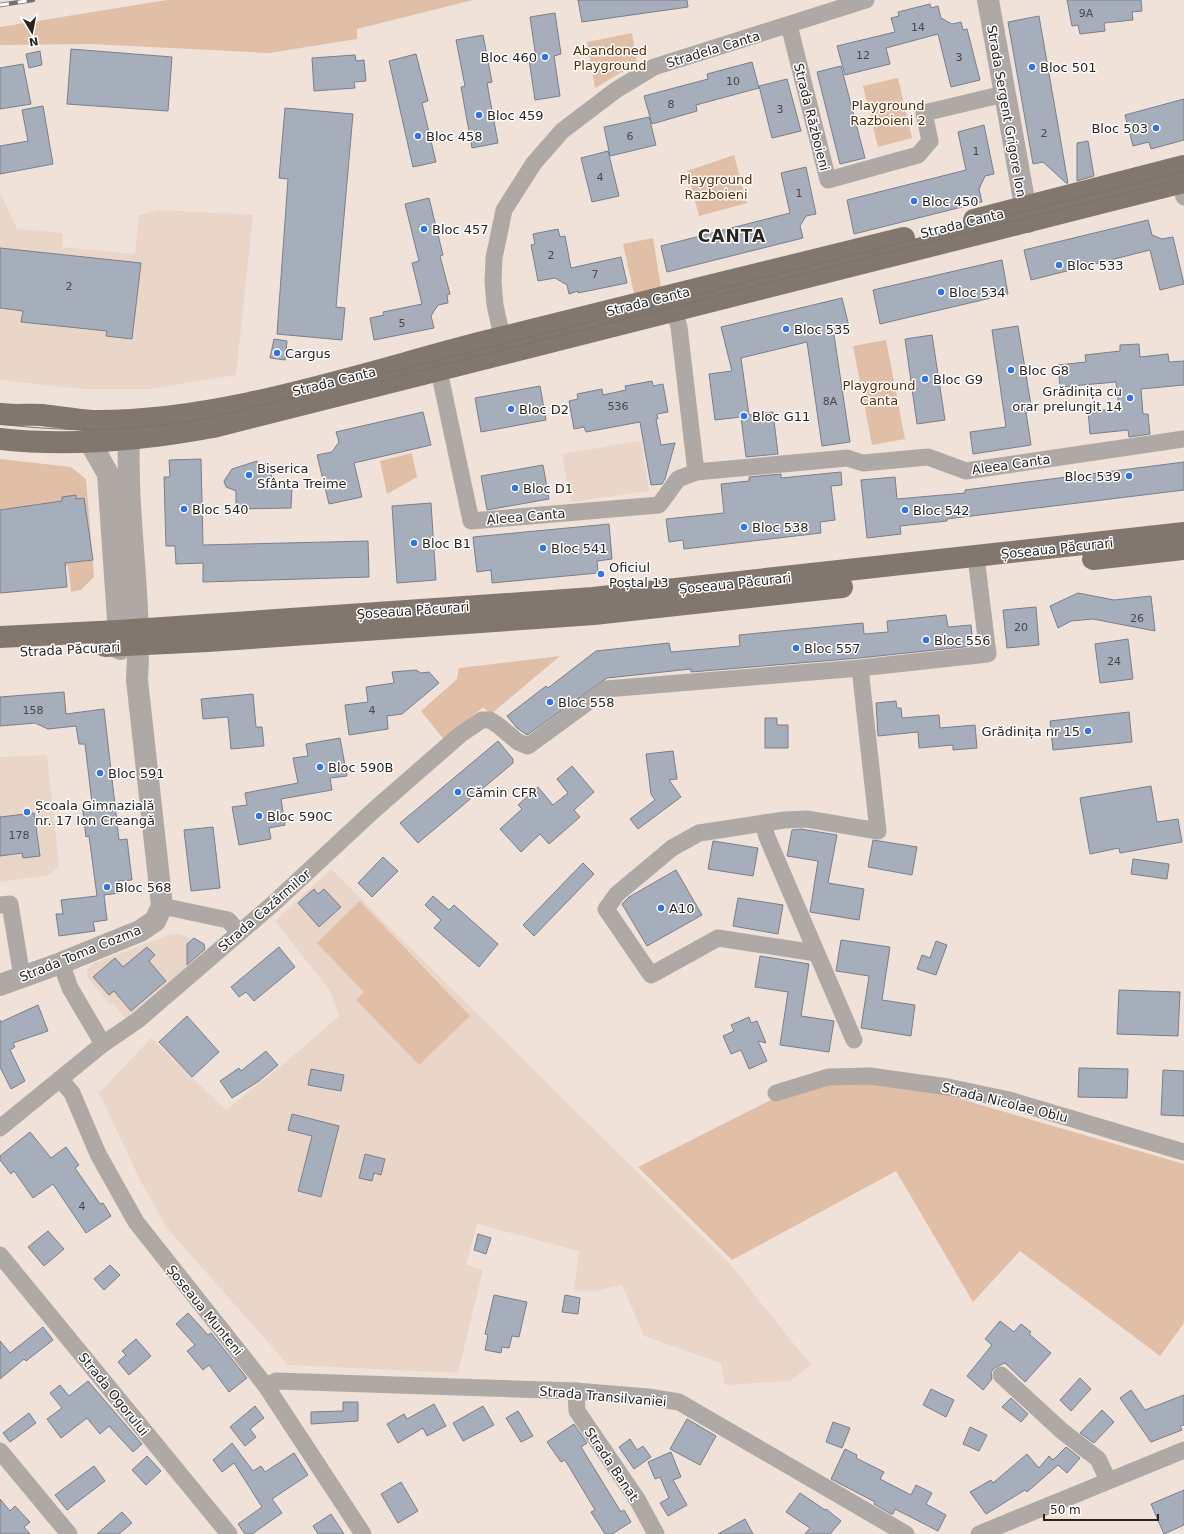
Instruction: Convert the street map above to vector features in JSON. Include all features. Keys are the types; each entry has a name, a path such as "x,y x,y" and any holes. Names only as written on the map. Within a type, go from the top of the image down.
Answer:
{"main road":[{"name":"Strada Canta","path":"129,439 167,435 220,425 439,371 672,303 1026,214 1182,179"},
{"name":"Strada Canta","path":"8,415 38,415 90,421 165,417 244,403 502,338 672,303"},
{"path":"0,439 90,442 129,439"},
{"name":"Șoseaua Păcurari","path":"977,564 1184,533"},
{"name":"Șoseaua Păcurari","path":"129,638 977,564 1184,549"},
{"name":"Strada Păcurari","path":"0,637 129,638"},
{"name":"Strada Păcurari","path":"0,652 129,638"}],"street":[{"name":"Stradela Canta","path":"502,338 495,305 493,282 494,258 504,210 534,163 562,131 616,90 654,67 866,0"},
{"name":"Strada Sergent Grigore Ion","path":"988,0 1026,214"},
{"name":"Strada Războieni","path":"790,25 828,180 918,155 930,141 924,113 1004,94"},
{"path":"672,303 679,327 682,348 696,472"},
{"name":"Aleea Canta","path":"439,371 471,521 659,505 678,479 696,472 847,458 863,463 928,457 966,471 1184,439"},
{"name":"Strada Canta","path":"8,415 37,422 118,433 129,439"},
{"path":"129,439 129,638"},
{"path":"90,442 108,474 129,638 137,680 162,906 228,920 239,932"},
{"path":"816,953 718,938 651,975 606,909 616,894 679,844 699,833 784,820 807,819 878,831 860,668 988,654 977,564"},
{"name":"Strada Cazărmilor","path":"0,1128 103,1044 138,1020 274,903 374,810 461,734 482,720 490,720 518,742 528,746 606,689 860,668"},
{"path":"763,824 767,837 854,1040"},
{"path":"5,904 22,977"},
{"name":"Strada Toma Cozma","path":"0,985 61,963 140,931 155,920 162,906"},
{"path":"61,963 70,988 103,1044"},
{"name":"Strada Nicolae Oblu","path":"776,1093 828,1077 870,1076 948,1086 1009,1100 1184,1152"},
{"name":"Șoseaua Munteni","path":"60,1079 72,1093 98,1154 136,1222 266,1386 363,1534"},
{"name":"Strada Ogorului","path":"0,1255 229,1534"},
{"path":"1001,1375 1062,1431 1098,1459 1108,1480"},
{"name":"Strada Transilvaniei","path":"266,1386 276,1381 576,1392 648,1397 679,1402 906,1534"},
{"name":"Strada Banat","path":"576,1392 577,1410 637,1499 656,1534"},
{"path":"0,1450 69,1534"},
{"path":"979,1534 1184,1450"}],"shaded area":[{"path":"0,192 17,229 63,233 62,247 135,254 139,215 159,210 253,215 236,375 151,389 85,389 0,380"},
{"path":"641,441 649,491 571,502 562,454"},
{"name":"Școala Gimnazială nr. 17 Ion Creangă","path":"47,755 59,866 49,875 0,882 0,757"},
{"path":"331,869 730,1264 811,1365 790,1381 725,1385 721,1363 644,1336 622,1285 594,1291 574,1290 579,1251 477,1224 466,1264 483,1270 458,1373 288,1365 166,1227 140,1180 99,1093 151,1038 226,1110 281,1066 339,1016 330,991 275,921"},
{"path":"178,934 198,940 204,944 205,952 126,1019 113,1003 111,1005 87,977 87,971 92,964 168,935"}],"green space":[{"path":"167,0 473,0 357,29 357,39 269,53 91,44 0,45 0,27"},
{"name":"Abandoned Playground","path":"632,33 637,63 595,88 587,42"},
{"name":"Playground Razboieni 2","path":"898,78 912,138 878,147 863,86"},
{"name":"Playground Razboieni","path":"734,155 747,203 699,216 687,171"},
{"path":"653,238 662,293 635,298 623,244"},
{"name":"Playground Canta","path":"886,340 905,439 872,445 853,346"},
{"path":"412,453 417,477 387,494 380,461"},
{"path":"0,459 71,467 86,479 94,577 81,590 71,592 68,566 5,571 0,563"},
{"path":"560,656 491,714 483,707 445,741 421,711 457,679 459,668"},
{"path":"360,901 470,1016 419,1065 356,1000 364,992 317,943"},
{"path":"823,1083 869,1083 943,1094 1184,1164 1184,1323 1160,1356 1020,1251 973,1302 896,1171 732,1260 638,1167 777,1097"}],"building":[{"path":"578,0 687,0 688,7 582,22"},
{"path":"1067,0 1141,0 1142,11 1132,12 1133,20 1104,23 1105,31 1080,34 1078,25 1072,26"},
{"path":"930,4 931,8 938,6 941,18 952,24 961,22 963,30 967,29 980,80 951,87 938,34 886,48 890,64 845,75 837,46 895,32 891,18 899,16 898,12"},
{"name":"Bloc 460","path":"555,13 561,54 554,56 560,96 535,100 529,59 536,58 530,17"},
{"name":"Bloc 501","path":"1039,16 1068,183 1066,183 1043,162 1033,164 1008,22"},
{"name":"Bloc 459","path":"483,35 492,82 487,83 498,143 472,148 461,87 465,86 456,40"},
{"path":"71,49 172,57 168,111 67,104"},
{"path":"40,51 42,65 29,68 26,54"},
{"name":"Bloc 458","path":"416,54 428,101 422,103 436,162 413,167 389,61"},
{"path":"355,55 356,61 364,60 366,81 354,82 355,88 314,91 312,58"},
{"path":"752,62 759,88 696,105 697,111 652,124 644,96 708,79 707,74"},
{"path":"23,64 31,104 0,109 0,68"},
{"path":"841,66 865,158 840,164 817,72"},
{"path":"787,79 801,131 772,138 759,86"},
{"name":"Bloc 503","path":"1184,99 1184,140 1151,149 1149,142 1133,146 1125,115"},
{"path":"43,106 53,164 0,174 0,146 28,141 22,110"},
{"path":"285,108 353,114 336,307 345,308 342,340 277,334 288,179 279,178"},
{"path":"649,117 656,145 610,156 604,127"},
{"name":"Bloc 450","path":"984,125 994,174 985,176 979,189 982,202 854,234 847,200 966,170 958,132"},
{"path":"1088,141 1094,176 1077,181 1077,143"},
{"path":"608,151 619,196 592,202 581,158"},
{"path":"806,167 816,214 806,216 800,226 803,238 667,272 661,246 790,213 781,173"},
{"name":"Bloc 457","path":"429,198 443,255 440,256 450,294 447,295 448,303 438,305 431,316 434,328 374,340 370,318 384,315 383,312 422,304 412,263 419,261 405,204"},
{"name":"Bloc 533","path":"1148,220 1152,235 1162,239 1173,237 1184,284 1160,290 1150,250 1031,280 1024,250"},
{"path":"558,229 560,237 565,236 571,268 621,257 627,283 578,293 578,291 569,294 567,285 555,278 538,281 531,245 535,244 533,234"},
{"path":"0,248 141,263 132,339 106,336 107,331 21,322 23,311 0,308"},
{"name":"Bloc 534","path":"1002,260 1008,294 880,324 873,290"},
{"path":"842,298 850,331 834,335 850,442 822,446 807,342 741,358 749,415 773,412 778,454 746,457 741,417 715,420 709,374 732,371 721,327"},
{"name":"Bloc G8","path":"1018,326 1032,411 1026,412 1031,445 973,454 970,432 1006,427 992,330"},
{"name":"Bloc G9","path":"932,335 945,420 917,424 905,339"},
{"path":"274,339 287,341 285,360 270,358"},
{"name":"Grădinița cu orar prelungit 14","path":"1139,344 1140,357 1168,354 1169,362 1184,361 1184,385 1141,389 1143,414 1148,414 1150,434 1129,437 1128,430 1090,434 1088,411 1119,409 1116,382 1060,387 1058,365 1086,362 1085,355 1120,351 1120,345"},
{"path":"652,381 653,386 663,384 668,412 657,414 658,419 656,419 661,445 675,443 665,479 662,484 651,485 640,422 586,432 584,427 574,429 569,401 578,399 577,394 602,389 603,395 626,390 625,386"},
{"name":"Bloc D2","path":"540,386 546,420 481,432 475,398"},
{"path":"423,412 431,445 354,463 362,497 329,504 317,455 332,452 339,442 336,432"},
{"name":"Bloc 540","path":"201,459 203,545 368,541 369,577 203,582 203,563 176,564 175,546 166,546 164,477 170,477 169,460"},
{"path":"257,461 258,466 268,463 275,488 292,487 291,508 236,509 236,491 226,487 224,481 232,469"},
{"name":"Bloc 539","path":"1184,462 1184,490 900,526 901,534 867,538 861,480 895,477 897,499 965,493 965,490"},
{"name":"Bloc D1","path":"543,465 549,499 487,510 481,476"},
{"path":"841,472 842,485 831,486 835,520 820,522 821,533 684,549 683,540 669,542 666,519 724,513 721,484 749,481 749,477 781,474 781,478"},
{"path":"76,495 76,499 84,498 93,560 65,563 67,587 0,593 0,510 62,501 62,497"},
{"name":"Bloc B1","path":"431,503 436,580 397,583 392,506"},
{"name":"Bloc 541","path":"609,524 612,559 597,561 598,573 492,583 491,570 477,572 473,537"},
{"path":"1078,593 1114,600 1151,596 1155,631 1093,619 1071,621 1058,628 1050,606"},
{"path":"1036,607 1039,645 1007,648 1003,610"},
{"path":"946,615 948,627 971,625 973,646 859,658 691,672 691,669 607,678 527,735 517,728 507,716 546,686 548,688 596,651 669,643 671,652 740,646 739,635 863,623 864,634 888,632 887,621"},
{"path":"1128,639 1133,679 1100,683 1095,644"},
{"path":"416,670 421,673 429,672 439,683 402,714 387,716 388,729 349,735 345,705 368,702 366,687 394,683 392,672"},
{"path":"64,692 66,714 104,709 119,840 127,839 132,880 118,881 120,893 104,895 107,920 93,922 95,931 59,936 56,914 63,914 61,900 97,896 89,836 86,837 82,804 92,803 85,744 79,744 76,726 48,729 35,723 0,726 0,697"},
{"path":"253,694 256,727 262,727 264,746 231,749 228,717 203,719 201,699"},
{"path":"896,701 897,708 901,708 902,718 939,715 940,728 975,725 977,748 953,750 953,745 919,748 918,732 878,736 876,703"},
{"path":"1129,712 1132,742 1053,750 1050,721"},
{"path":"765,718 777,718 777,725 788,725 788,748 765,748"},
{"path":"340,738 347,776 330,778 332,790 281,799 285,825 269,828 271,839 239,845 232,807 247,805 245,793 298,783 293,758 308,756 306,744"},
{"name":"Cămin CFR","path":"498,741 513,759 513,763 418,843 400,823"},
{"path":"673,751 677,779 669,780 681,797 638,829 630,819 655,800 651,794 646,754"},
{"path":"572,766 594,792 574,810 580,817 549,844 540,834 521,852 500,829 522,809 518,805 538,787 553,805 568,793 557,779"},
{"path":"1151,786 1157,822 1178,819 1182,842 1120,853 1119,848 1090,854 1080,798"},
{"path":"34,813 40,856 23,858 22,853 0,856 0,817"},
{"path":"213,827 220,888 191,891 184,830"},
{"path":"801,829 837,835 828,883 864,889 859,920 810,912 818,861 787,856 792,830"},
{"path":"873,840 917,847 912,875 868,867"},
{"path":"713,841 758,848 753,876 708,869"},
{"path":"383,857 398,871 372,897 358,883"},
{"path":"1133,859 1169,864 1167,879 1131,874"},
{"path":"583,863 594,874 534,936 523,925"},
{"name":"A10","path":"676,870 702,915 647,946 622,904 629,897"},
{"path":"314,889 318,894 324,889 341,907 319,927 298,903"},
{"path":"433,896 449,910 454,905 498,944 479,967 434,928 441,920 425,905"},
{"path":"738,898 783,905 778,934 733,926"},
{"path":"194,938 204,944 205,949 187,965 187,944"},
{"path":"841,940 890,947 882,1000 915,1005 911,1036 861,1028 869,976 836,971"},
{"path":"936,941 947,945 936,975 917,969 922,955 930,958"},
{"path":"147,947 155,955 149,961 166,981 131,1011 114,991 109,995 93,977 115,958 123,967"},
{"path":"279,947 295,967 254,1001 246,992 239,997 231,987"},
{"path":"760,956 809,964 801,1016 834,1021 829,1052 780,1045 788,992 755,987"},
{"path":"1119,990 1180,992 1178,1036 1117,1034"},
{"path":"38,1005 48,1031 13,1043 15,1047 10,1050 25,1081 11,1089 0,1067 0,1020 1,1022"},
{"path":"187,1016 219,1052 192,1077 159,1042"},
{"path":"749,1017 751,1023 757,1021 766,1043 758,1041 767,1061 749,1069 741,1050 731,1054 723,1036 734,1031 731,1025"},
{"path":"266,1051 278,1065 259,1081 232,1098 220,1081 239,1068 241,1071"},
{"path":"1079,1068 1128,1069 1127,1098 1078,1097"},
{"path":"311,1069 344,1075 341,1091 308,1085"},
{"path":"1163,1070 1184,1071 1184,1116 1161,1115"},
{"path":"292,1114 339,1126 321,1197 298,1191 312,1136 288,1130"},
{"path":"30,1132 51,1158 66,1147 79,1165 75,1168 100,1204 103,1203 111,1216 86,1233 53,1184 33,1198 14,1171 11,1174 0,1160 0,1156"},
{"path":"365,1154 385,1159 381,1175 374,1173 372,1181 359,1178"},
{"path":"48,1231 64,1249 44,1266 28,1247"},
{"path":"478,1234 491,1238 486,1254 474,1250"},
{"path":"110,1265 120,1275 104,1290 94,1279"},
{"path":"494,1295 527,1302 519,1337 512,1336 509,1348 502,1347 501,1353 485,1350 488,1335 485,1334"},
{"path":"565,1295 580,1298 578,1314 562,1312"},
{"path":"188,1313 208,1335 211,1333 247,1378 229,1392 209,1365 203,1370 187,1351 195,1345 176,1324"},
{"path":"1000,1321 1014,1332 1021,1324 1031,1332 1029,1334 1051,1353 1025,1382 1005,1363 998,1366 993,1369 991,1373 992,1379 983,1390 967,1376 992,1345 985,1339"},
{"path":"43,1327 53,1340 26,1361 24,1359 0,1379 0,1341 10,1353"},
{"path":"136,1339 151,1356 129,1375 118,1362 126,1355 122,1351"},
{"path":"1080,1378 1091,1389 1071,1411 1060,1400"},
{"path":"88,1381 142,1444 133,1452 109,1426 100,1434 87,1418 61,1438 47,1419 62,1408 50,1393 60,1385 69,1396"},
{"path":"931,1389 954,1400 946,1417 923,1405"},
{"path":"1131,1390 1145,1410 1184,1395 1184,1425 1180,1426 1182,1430 1151,1442 1120,1398"},
{"path":"1011,1398 1028,1414 1021,1422 1002,1407"},
{"path":"343,1402 358,1402 358,1421 311,1424 311,1412 343,1411"},
{"path":"434,1404 446,1426 427,1436 423,1428 398,1443 387,1424 404,1414 407,1419"},
{"path":"255,1406 264,1418 250,1429 256,1437 245,1446 230,1427"},
{"path":"483,1406 494,1425 463,1441 453,1423"},
{"path":"1102,1410 1114,1422 1094,1443 1080,1433"},
{"path":"518,1411 533,1436 521,1442 506,1418"},
{"path":"29,1413 36,1423 10,1442 3,1433"},
{"path":"687,1419 716,1436 700,1465 670,1449"},
{"path":"833,1422 850,1428 842,1448 826,1442"},
{"path":"574,1424 587,1443 581,1447 621,1512 624,1510 631,1522 612,1534 605,1534 591,1512 595,1510 565,1460 561,1462 547,1442"},
{"path":"970,1427 987,1435 979,1451 963,1444"},
{"path":"630,1439 637,1450 643,1446 651,1457 634,1469 619,1447"},
{"path":"232,1443 253,1471 261,1466 265,1472 294,1453 308,1475 272,1499 282,1513 252,1534 245,1534 238,1524 262,1507 234,1463 222,1472 213,1460"},
{"path":"1066,1447 1080,1458 1067,1473 1058,1465 1027,1492 1025,1490 986,1514 970,1492 991,1480 993,1483 1027,1454 1039,1468 1049,1456 1053,1460"},
{"path":"845,1449 857,1455 856,1458 884,1472 880,1479 911,1495 916,1485 932,1493 926,1504 946,1515 938,1531 895,1509 893,1514 891,1514 874,1504 875,1502 831,1479"},
{"path":"671,1452 681,1477 673,1480 687,1505 668,1516 660,1503 669,1498 660,1477 655,1479 648,1462"},
{"path":"147,1456 161,1471 146,1485 132,1470"},
{"path":"94,1466 105,1481 67,1510 55,1495"},
{"path":"401,1482 418,1511 398,1523 381,1494"},
{"path":"1184,1490 1184,1525 1164,1534 1151,1504"},
{"path":"800,1493 825,1510 826,1509 841,1521 830,1534 805,1534 810,1528 786,1512"},
{"path":"0,1499 10,1511 15,1506 30,1522 24,1527 30,1534 0,1534"},
{"path":"122,1512 132,1523 119,1534 97,1534"},
{"path":"331,1514 344,1534 318,1534 313,1526"},
{"path":"745,1519 753,1534 718,1534"}],"tram line":[{"path":"0,424 53,429 105,429 157,426 210,418 1184,171"},
{"path":"380,381 1184,178"}],"railway":[{"path":"0,5 33,0"}],"place":[{"name":"Bloc 460","path":"545,57"},
{"name":"Bloc 501","path":"1032,67"},
{"name":"Bloc 459","path":"479,115"},
{"name":"Bloc 503","path":"1156,128"},
{"name":"Bloc 458","path":"418,136"},
{"name":"Bloc 450","path":"914,201"},
{"name":"Bloc 457","path":"424,229"},
{"name":"Bloc 533","path":"1059,265"},
{"name":"Bloc 534","path":"941,292"},
{"name":"Bloc 535","path":"786,329"},
{"name":"Cargus","path":"277,353"},
{"name":"Bloc G8","path":"1011,370"},
{"name":"Bloc G9","path":"925,379"},
{"name":"Grădinița cu orar prelungit 14","path":"1130,398"},
{"name":"Bloc D2","path":"511,409"},
{"name":"Bloc G11","path":"744,416"},
{"name":"Biserica Sfânta Treime","path":"249,475"},
{"name":"Bloc 539","path":"1129,476"},
{"name":"Bloc D1","path":"515,488"},
{"name":"Bloc 540","path":"184,509"},
{"name":"Bloc 542","path":"905,510"},
{"name":"Bloc 538","path":"744,527"},
{"name":"Bloc B1","path":"414,543"},
{"name":"Bloc 541","path":"543,548"},
{"name":"Oficiul Poștal 13","path":"601,574"},
{"name":"Bloc 556","path":"926,640"},
{"name":"Bloc 557","path":"796,648"},
{"name":"Bloc 558","path":"550,702"},
{"name":"Grădinița nr 15","path":"1088,731"},
{"name":"Bloc 590B","path":"320,767"},
{"name":"Bloc 591","path":"100,773"},
{"name":"Cămin CFR","path":"458,792"},
{"name":"Școala Gimnazială nr. 17 Ion Creangă","path":"27,812"},
{"name":"Bloc 590C","path":"259,816"},
{"name":"Bloc 568","path":"107,887"},
{"name":"A10","path":"661,908"}],"district":[{"name":"CANTA","path":"732,236"}]}
